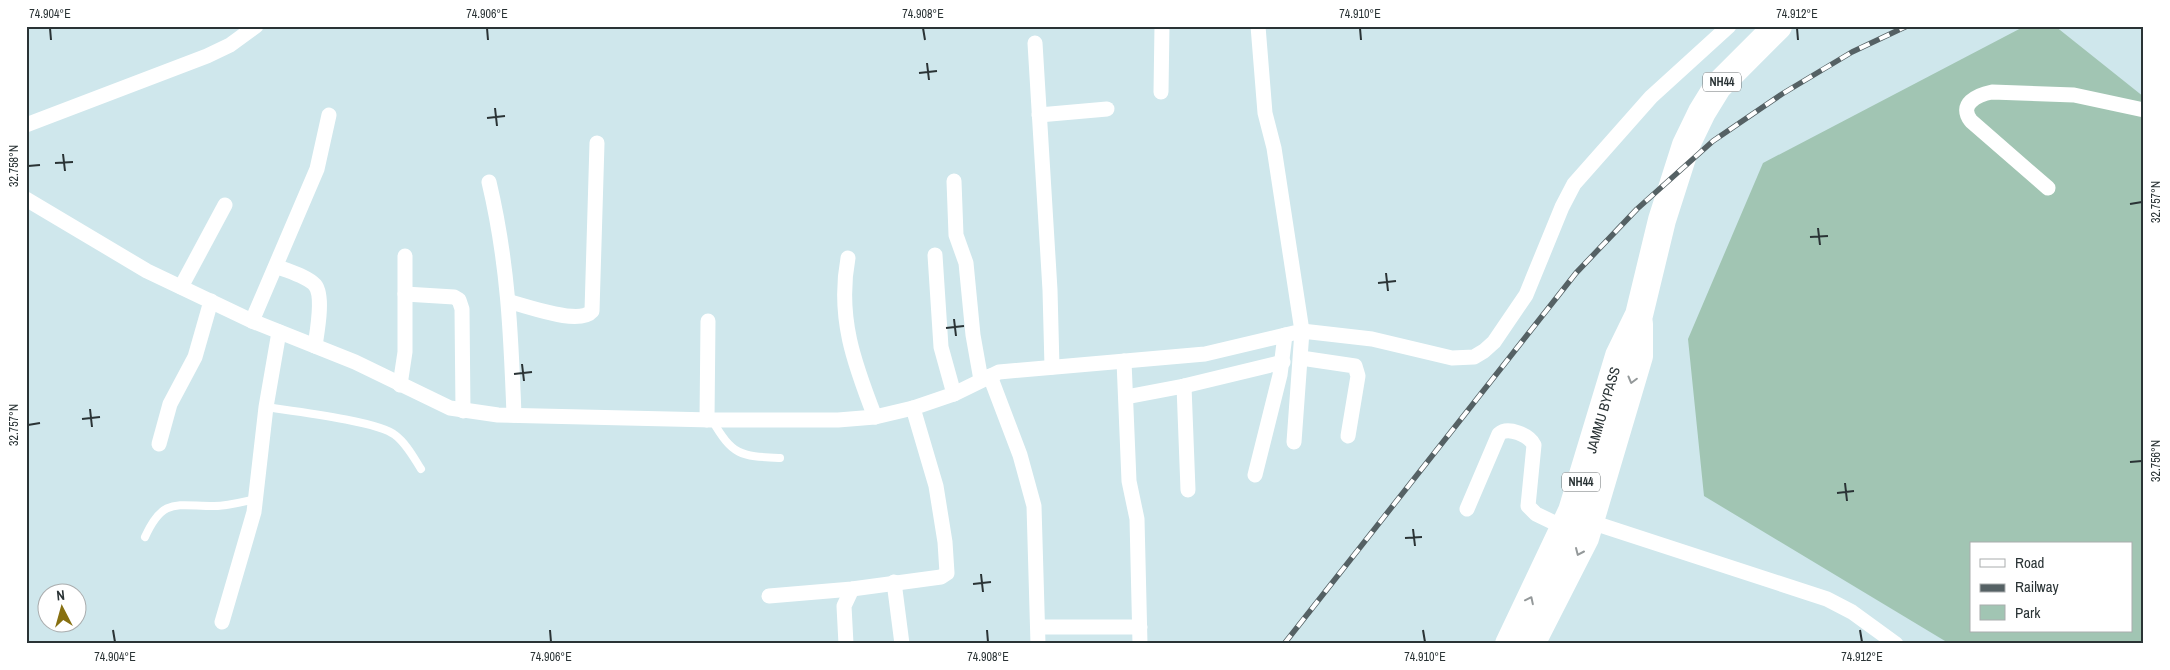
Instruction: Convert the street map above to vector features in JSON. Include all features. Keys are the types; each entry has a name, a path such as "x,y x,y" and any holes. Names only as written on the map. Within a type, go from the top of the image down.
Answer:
{"highway":[{"name":"JAMMU BYPASS","path":"1509,644 1564,528 1585,471 1619,356 1639,315 1662,220 1686,145 1702,112 1718,86 1737,65 1779,28"},
{"name":"JAMMU BYPASS","path":"1531,644 1577,558 1591,522 1639,356 1639,315"}],"street":[{"path":"26,125 207,56 230,45 256,26"},
{"path":"1161,92 1162,26"},
{"path":"1258,26 1265,113 1274,148 1302,346 1294,442"},
{"path":"26,199 147,271 252,321 356,362 450,408 463,411 514,415 710,420 838,420 914,413 954,394 990,383 1011,370 1052,367 1125,380 1184,386 1284,350 1302,346 1372,339 1452,358 1474,357 1484,352 1494,342 1526,295 1562,207 1574,184 1651,97 1729,26"},
{"path":"1035,43 1050,290 1052,367"},
{"path":"2048,188 1971,121 1966,113 1966,107 1970,102 1992,92 2074,95 2144,110"},
{"path":"1039,115 1107,109"},
{"path":"252,321 317,169 329,115"},
{"path":"510,302 572,317 583,317 592,311 597,143"},
{"path":"954,181 956,235 966,263 973,335 990,383 1014,437 1034,506 1038,644"},
{"path":"489,182 500,228 510,302 514,415"},
{"path":"181,287 225,205"},
{"path":"935,255 941,347 954,394"},
{"path":"400,385 405,352 405,256"},
{"path":"848,258 843,294 845,321 853,357 875,417"},
{"path":"276,266 311,282 318,290 320,302 315,346"},
{"path":"405,294 454,297 460,300 462,309 463,411"},
{"path":"159,444 170,404 195,357 211,301"},
{"path":"708,321 710,420"},
{"path":"222,622 256,499 266,407 279,332"},
{"path":"1302,346 1355,366 1358,376 1348,436"},
{"path":"1125,380 1205,354 1284,350"},
{"path":"1256,476 1284,350"},
{"path":"1125,380 1129,481 1137,519 1140,644"},
{"path":"1184,386 1188,490"},
{"path":"769,596 852,589 941,577 947,572 936,486 914,413"},
{"path":"1467,509 1499,434 1504,431 1513,431 1530,440 1534,446 1528,506 1536,514 1564,528"},
{"path":"1591,522 1827,599 1852,612 1896,644"},
{"path":"894,582 902,644"},
{"path":"846,644 844,606 852,589"},
{"path":"1038,627 1140,627"}],"lane":[{"path":"266,407 352,422 389,431 400,439 421,469"},
{"path":"710,420 722,438 736,452 780,458"},
{"path":"145,538 152,520 166,509 186,504 215,506 256,499"}],"green space":[{"path":"2025,26 2055,26 2144,97 2144,644 1950,644 1704,496 1688,339 1763,163"}],"railway":[{"path":"1284,644 1576,273 1637,209 1713,141 1782,94 1852,52 1907,26"}]}
